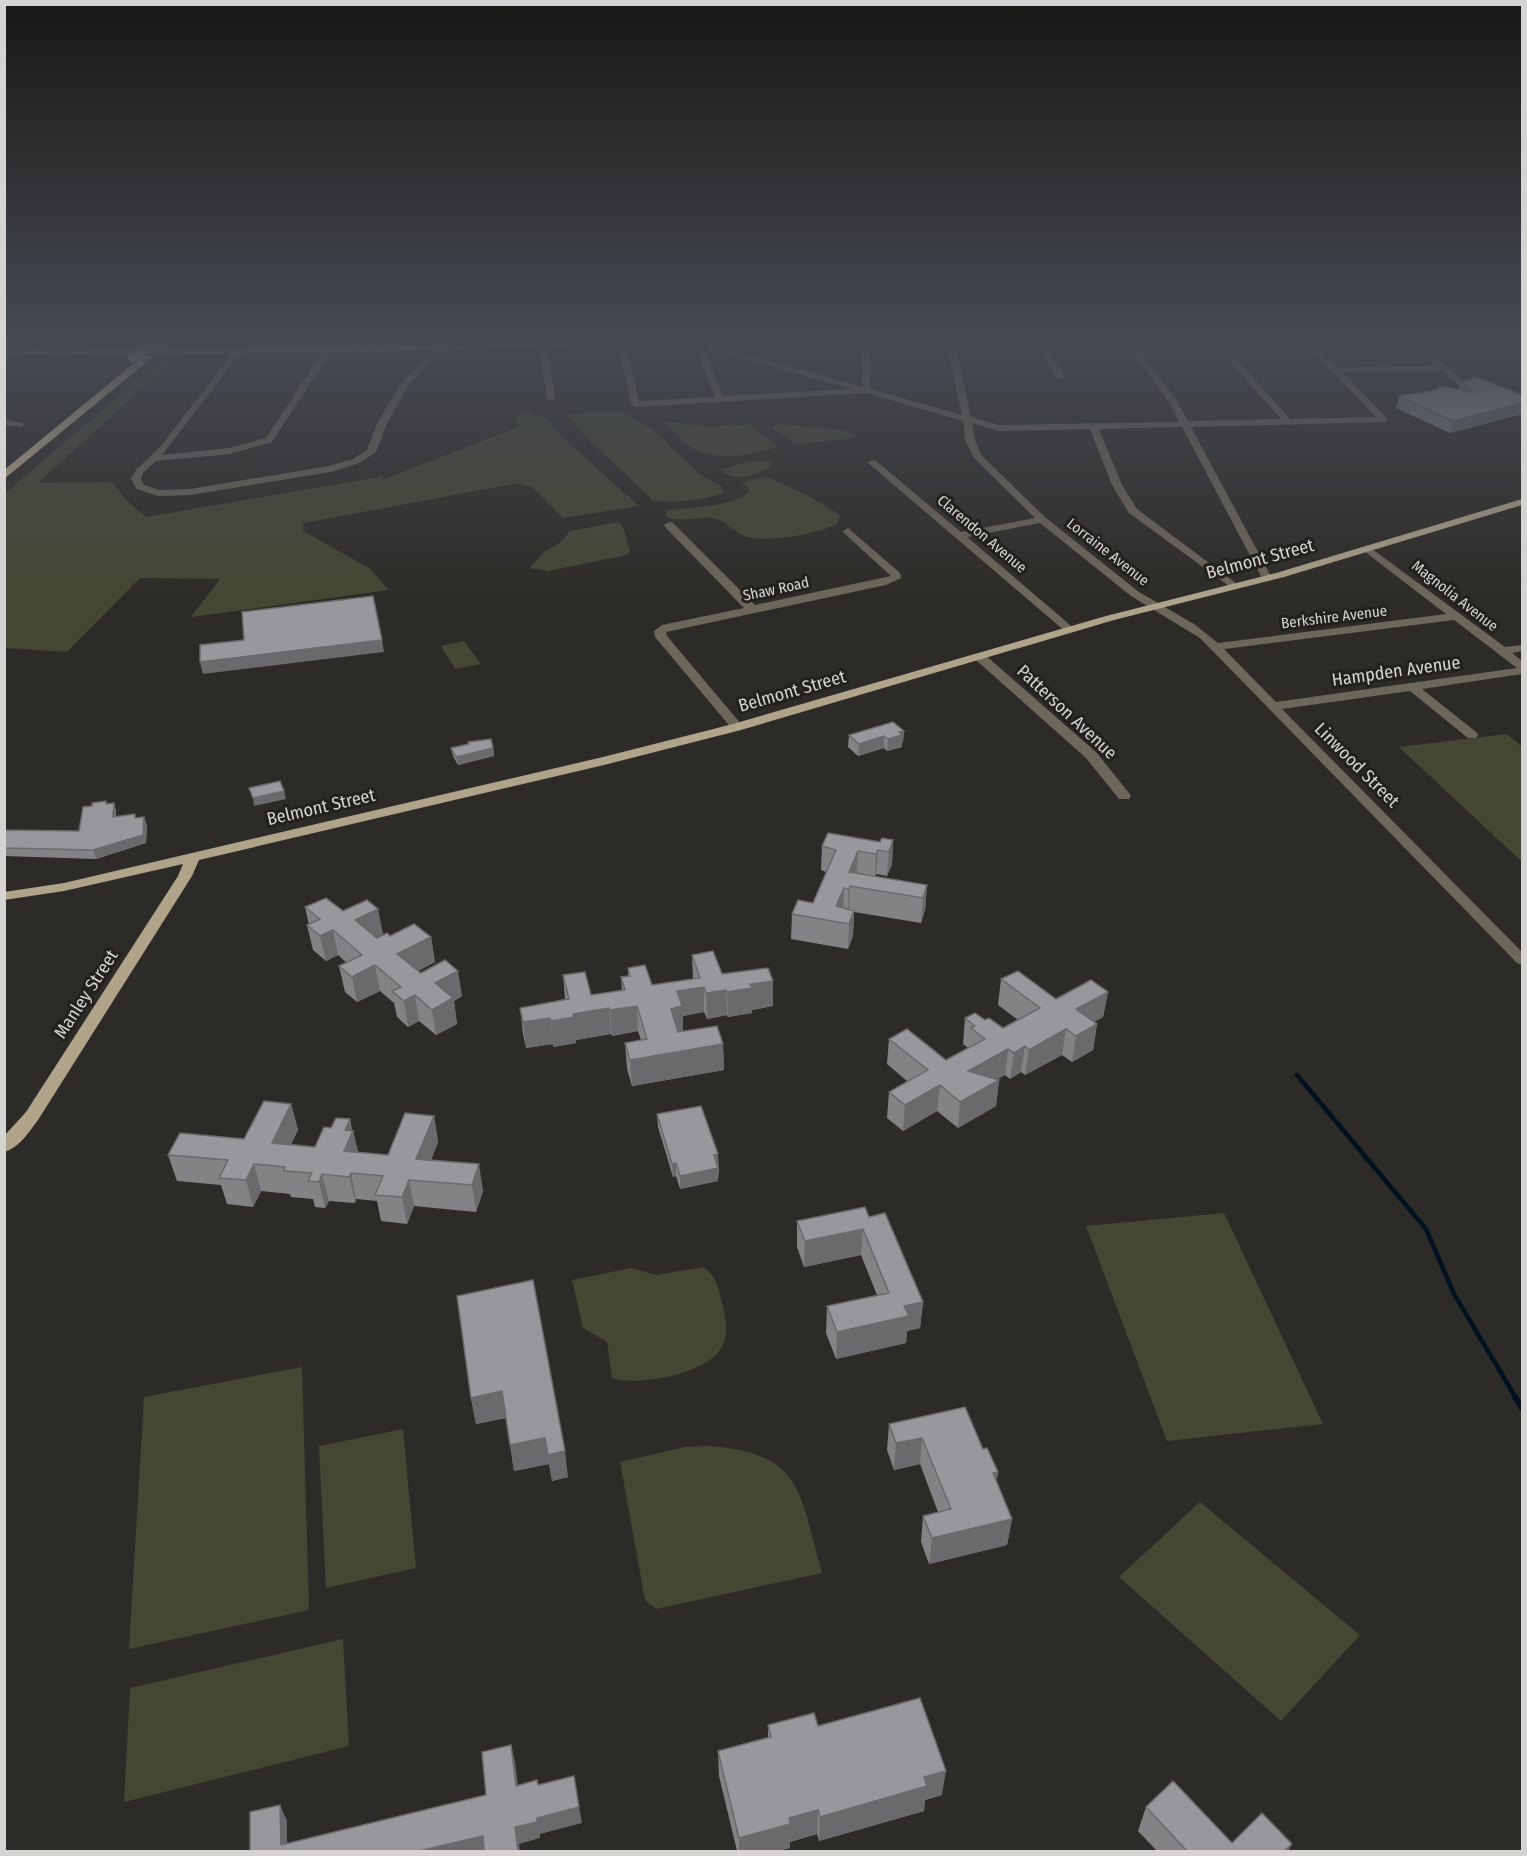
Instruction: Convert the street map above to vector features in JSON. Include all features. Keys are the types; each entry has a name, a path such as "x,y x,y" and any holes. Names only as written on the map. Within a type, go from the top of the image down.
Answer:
{"highway":[{"path":"4,463 48,427"},
{"path":"4,476 62,427"}],"main road":[{"name":"Belmont Street","path":"4,905 64,887 604,761 737,727 1070,630 1268,578 1522,502"},
{"name":"Manley Street","path":"4,1146 18,1134 32,1116 181,881 193,857"},
{"name":"Belmont Street","path":"4,896 64,887"}],"street":[{"path":"179,427 155,458 139,472 135,479 140,487 151,492 173,493 331,469 356,461 370,452 381,427"},
{"path":"155,458 197,455 257,445 269,440 278,427"},
{"name":"Lorraine Avenue","path":"968,427 970,440 977,456 1042,520 1135,594 1157,606"},
{"path":"1000,427 1066,427"},
{"path":"1093,427 1117,485 1132,511 1233,586"},
{"path":"1187,427 1268,578"},
{"name":"Clarendon Avenue","path":"872,462 961,535 1070,630"},
{"path":"961,535 1042,520"},
{"path":"669,525 752,609"},
{"name":"Shaw Road","path":"737,727 659,632 662,629 752,609 886,582 896,577 894,572 848,531"},
{"name":"Magnolia Avenue","path":"1368,549 1522,666"},
{"name":"Linwood Street","path":"1157,606 1190,626 1215,647 1522,960"},
{"name":"Berkshire Avenue","path":"1215,647 1456,616"},
{"path":"1503,651 1522,648"},
{"name":"Patterson Avenue","path":"981,657 1090,755 1124,796"},
{"name":"Hampden Avenue","path":"1274,706 1522,671"},
{"path":"1414,688 1472,735"}],"green space":[{"path":"83,427 100,427 38,483 112,482 128,502 146,517 384,476 382,480 517,427 553,427 639,506 563,518 532,487 518,483 304,523 303,531 369,568 389,590 191,617 220,579 140,578 67,652 5,648 5,493"},
{"path":"577,427 648,427 701,475 721,486 724,492 689,500 669,502 653,500"},
{"path":"669,427 752,427 777,447 744,455 721,456 699,451 686,444"},
{"path":"805,427 843,430 856,435 846,439 796,444 772,428"},
{"path":"770,461 771,467 745,476 732,476 721,470 747,462"},
{"path":"767,477 809,496 838,514 840,517 837,524 804,534 765,539 744,536 712,518 672,519 666,517 667,511 670,510 736,500 750,490 742,482"},
{"path":"618,522 624,531 630,550 627,555 548,571 530,568 544,552 561,542 570,531"},
{"path":"464,641 481,664 455,669 441,646"},
{"path":"1507,734 1522,747 1522,862 1399,747"},
{"path":"1224,1213 1323,1424 1167,1441 1086,1226"},
{"path":"704,1267 711,1274 719,1290 725,1316 725,1339 716,1355 690,1370 656,1379 639,1381 612,1378 607,1342 583,1328 572,1280 631,1268 656,1275"},
{"path":"302,1367 309,1610 129,1649 144,1397"},
{"path":"403,1429 416,1568 326,1588 319,1446"},
{"path":"709,1446 740,1450 764,1458 781,1468 793,1482 801,1500 822,1573 656,1609 645,1600 620,1462 685,1447"},
{"path":"1200,1502 1360,1635 1281,1721 1119,1577"},
{"path":"343,1639 349,1746 124,1802 130,1688"}],"building":[{"path":"373,596 382,640 200,662 200,645 244,640 242,612"},
{"path":"893,722 904,731 899,732 902,735 888,739 884,736 859,744 849,735"},
{"path":"491,739 493,748 456,757 451,748 469,744 468,742"},
{"path":"280,781 284,791 253,798 249,788"},
{"path":"106,801 106,804 114,803 113,817 135,814 135,818 144,817 143,835 93,850 4,848 4,830 79,831 83,807"},
{"path":"828,833 880,842 882,838 893,840 889,852 878,850 876,854 858,851 849,872 927,885 923,898 850,886 849,889 844,888 836,906 854,911 849,924 792,914 798,900 813,903 836,850 822,846"},
{"path":"326,898 343,911 367,900 378,909 355,920 377,938 387,933 390,936 414,924 431,937 397,954 421,973 445,960 458,971 435,983 453,998 432,1010 415,995 404,1001 392,991 401,987 375,965 352,977 339,966 362,955 333,930 320,936 307,925 320,919 305,907"},
{"path":"713,951 722,974 768,968 773,981 750,984 752,988 727,992 726,990 706,993 704,987 677,991 682,1006 671,1009 678,1032 717,1026 723,1044 630,1060 625,1043 647,1039 637,1006 573,1014 574,1017 551,1021 550,1018 523,1022 520,1008 569,999 563,975 585,972 591,995 625,990 621,977 630,976 628,968 645,965 652,985 700,978 692,955"},
{"path":"1018,971 1056,999 1091,980 1108,992 1076,1009 1097,1024 1076,1036 1066,1029 1029,1050 1025,1046 1014,1053 1008,1049 968,1071 999,1080 960,1102 940,1085 905,1105 889,1092 928,1070 889,1039 907,1029 946,1060 985,1039 971,1028 975,1026 965,1018 975,1013 985,1020 989,1018 1003,1028 1040,1008 1001,979"},
{"path":"264,1101 291,1104 272,1143 315,1147 324,1127 331,1128 336,1118 350,1119 345,1130 353,1131 344,1151 388,1155 405,1113 434,1116 416,1159 479,1164 472,1185 409,1180 402,1197 375,1195 383,1176 351,1173 349,1177 322,1174 319,1182 308,1181 312,1173 284,1171 285,1167 254,1164 246,1180 219,1178 228,1160 168,1155 180,1133 244,1139"},
{"path":"701,1106 718,1154 714,1155 718,1168 680,1176 676,1163 672,1164 657,1114"},
{"path":"865,1207 869,1217 885,1213 923,1302 904,1306 909,1316 837,1332 827,1306 889,1293 863,1229 805,1241 797,1221"},
{"path":"533,1280 565,1451 548,1455 545,1438 510,1445 502,1391 471,1398 457,1296"},
{"path":"965,1407 983,1449 987,1448 998,1472 993,1473 1012,1519 932,1538 923,1516 951,1509 922,1438 896,1443 889,1424"},
{"path":"920,1698 946,1771 924,1777 927,1786 820,1817 818,1810 789,1818 790,1824 739,1838 718,1751 771,1737 768,1725 814,1713 818,1726"},
{"path":"511,1745 516,1786 537,1780 538,1785 574,1776 579,1807 537,1818 537,1822 515,1827 518,1851 484,1851 483,1836 419,1851 250,1851 250,1812 280,1805 281,1845 486,1795 482,1752"},
{"path":"1173,1781 1232,1843 1262,1813 1292,1844 1284,1851 1187,1851 1146,1807"}],"waterway":[{"path":"1297,1075 1426,1229 1454,1294 1516,1398"},
{"path":"1515,1397 1522,1408"}]}
